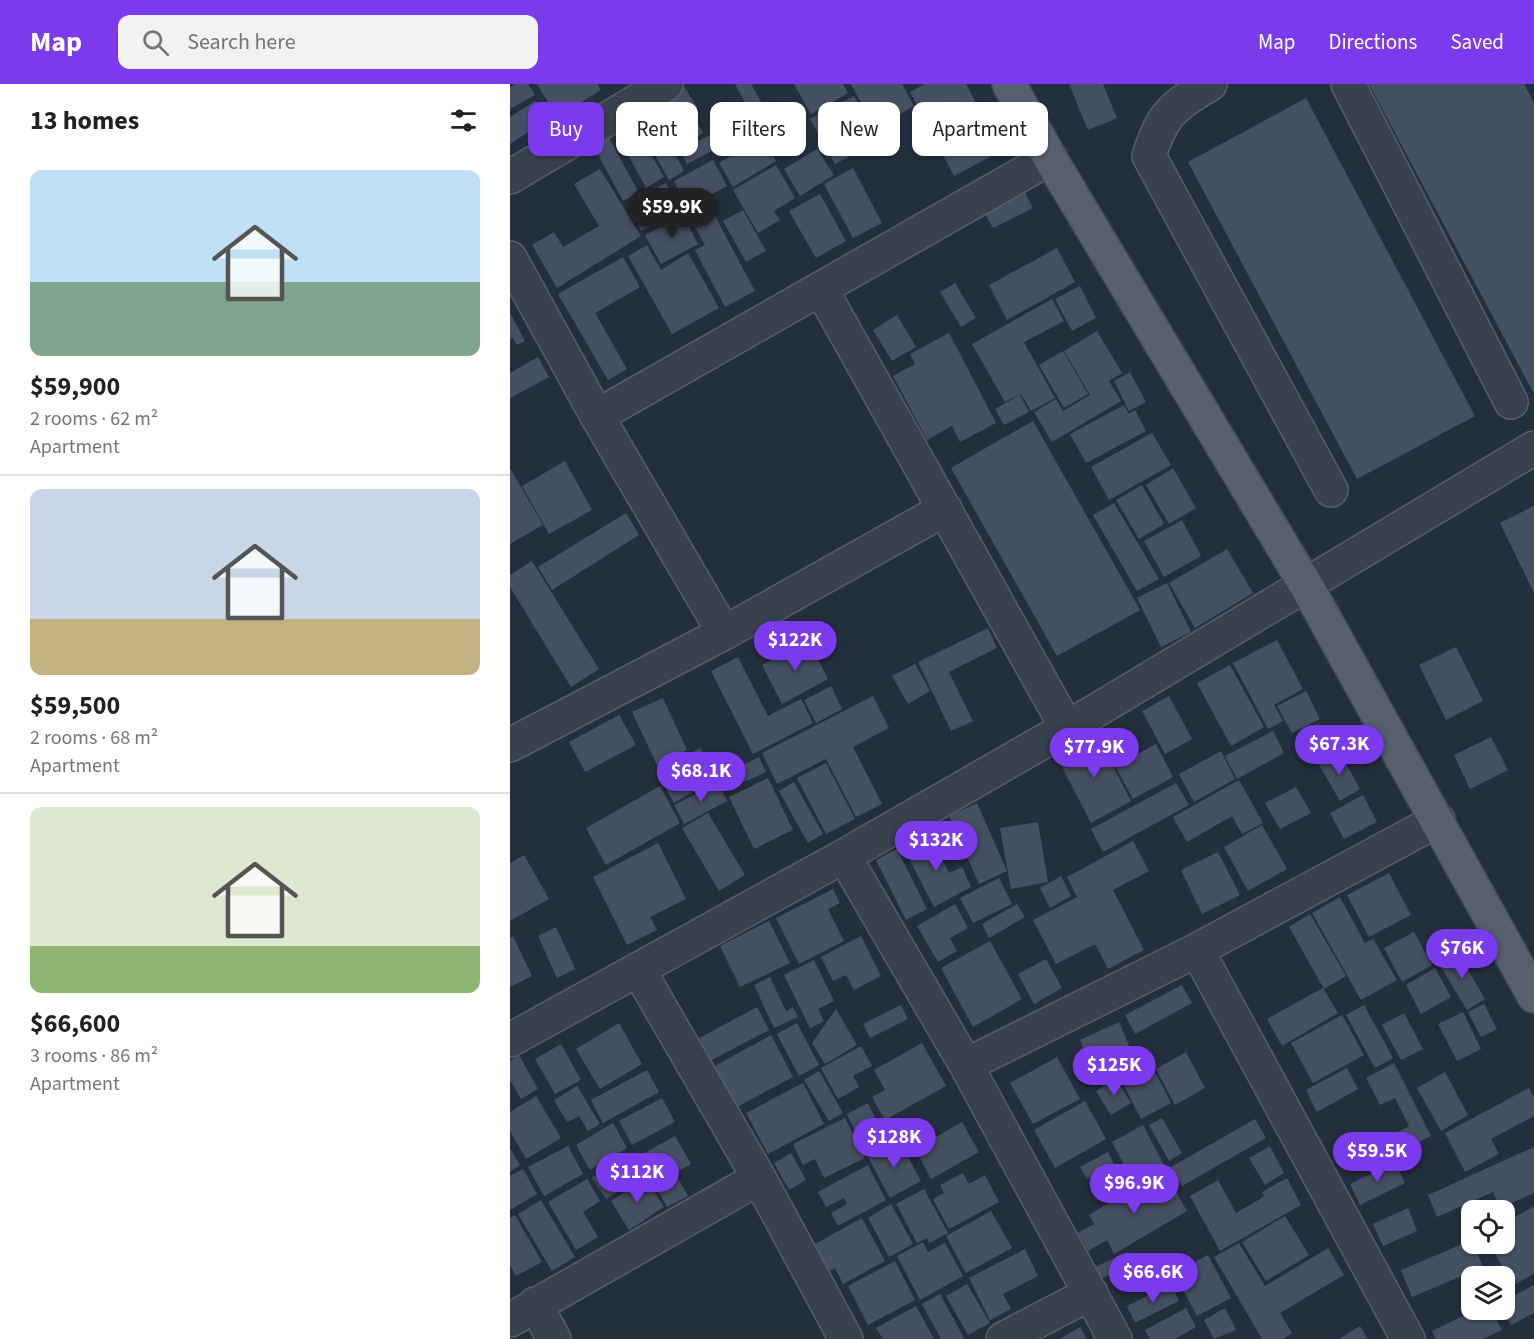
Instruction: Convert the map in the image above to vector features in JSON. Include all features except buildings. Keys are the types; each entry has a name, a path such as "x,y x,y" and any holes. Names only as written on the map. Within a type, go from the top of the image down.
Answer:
{"main road":[{"path":"1009,84 1050,158 1307,587 1534,996"}],"street":[{"path":"510,177 666,84"},
{"path":"1210,84 1176,104 1158,128 1149,156 1331,490"},
{"path":"1348,84 1511,402"},
{"path":"597,416 1050,158"},
{"path":"510,258 597,416 723,633"},
{"path":"820,289 1067,728"},
{"path":"510,1040 843,856 1067,728 1307,587 1534,448"},
{"path":"510,745 723,633 945,509"},
{"path":"966,1065 1197,950 1438,820"},
{"path":"843,856 966,1065 1115,1339"},
{"path":"1197,950 1408,1339"},
{"path":"638,969 759,1178 846,1339"},
{"path":"554,1339 523,1312 759,1178"},
{"path":"1004,1339 1091,1293"}]}
